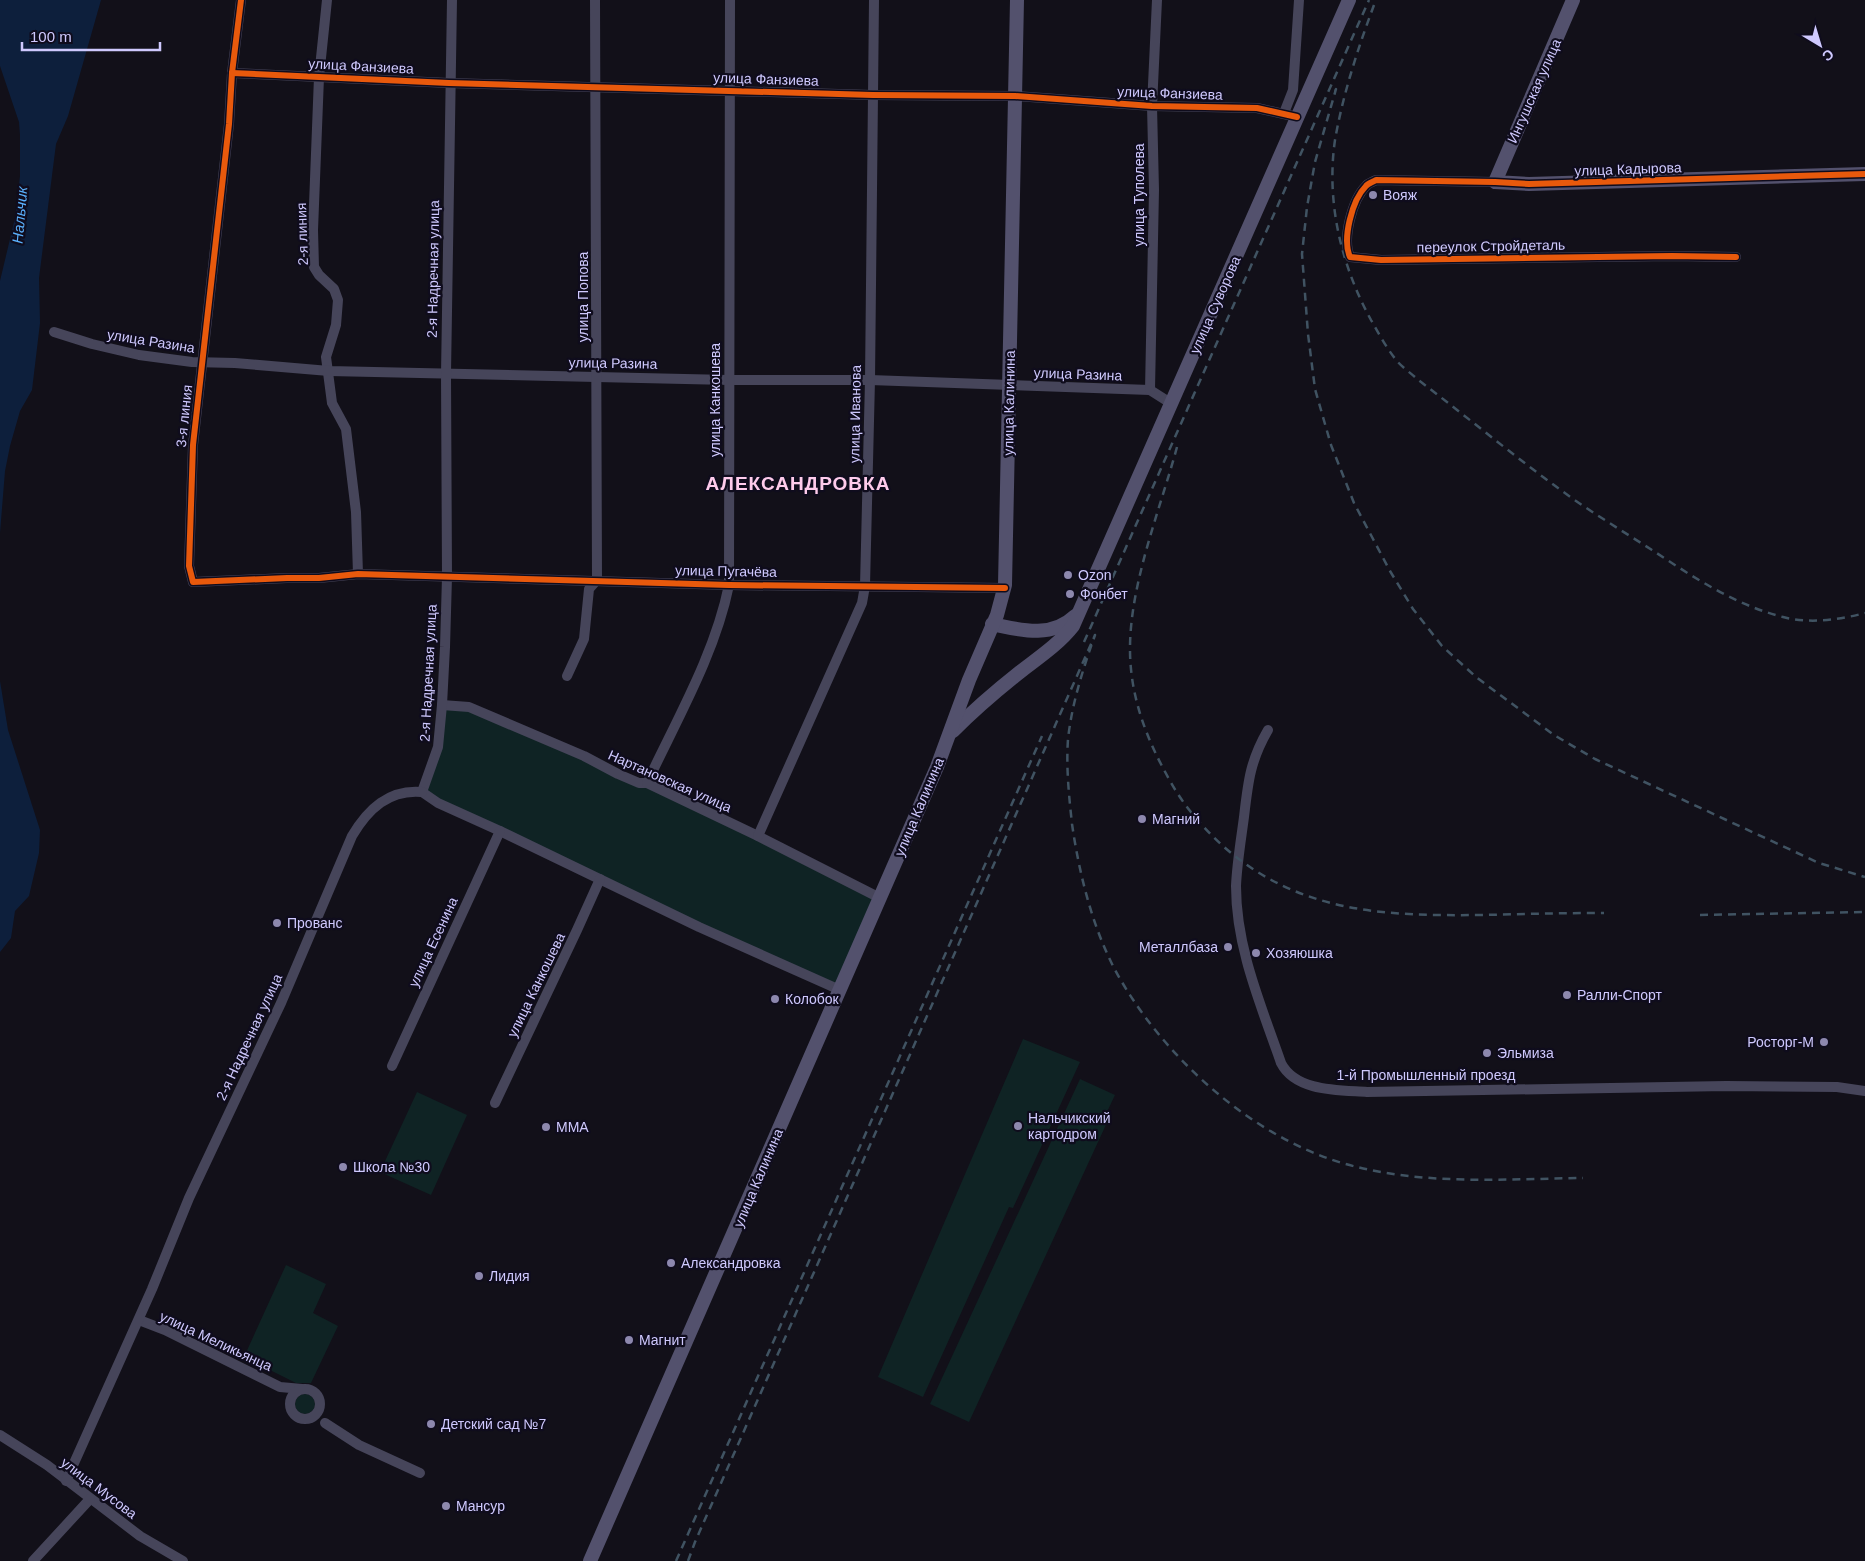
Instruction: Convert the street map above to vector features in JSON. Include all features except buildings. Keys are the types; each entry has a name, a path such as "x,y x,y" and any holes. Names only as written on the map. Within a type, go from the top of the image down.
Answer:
{"main road":[{"name":"улица Калинина","path":"590,1561 937,767 997,615 1004,588 1010,386 1017,0"},
{"name":"улица Суворова","path":"949,736 991,694 1068,632 1080,611 1172,404 1291,115 1349,0"},
{"name":"Ингушская улица","path":"1495,182 1573,0"},
{"name":"улица Кадырова","path":"1495,182 1553,184 1865,174"},
{"path":"992,624 1032,632 1045,631 1058,628 1070,621 1080,611"}],"street":[{"name":"3-я линия","path":"241,0 193,445 189,566 194,582 319,578 358,574 447,577"},
{"name":"2-я линия","path":"327,0 319,77 313,230 314,267 319,275 334,289 338,300 336,325 326,357 332,403 346,429 356,512 358,574"},
{"name":"2-я Надречная улица","path":"66,1481 139,1320 189,1198 281,1003 352,836 366,816 396,793 422,792 438,747 442,705 447,577 446,374 452,0"},
{"name":"улица Попова","path":"566,676 584,638 589,590 597,580 595,0"},
{"name":"улица Канкошева","path":"647,783 704,661 725,607 729,585 730,0"},
{"name":"улица Иванова","path":"758,836 862,603 865,586 870,380 874,0"},
{"name":"улица Туполева","path":"1150,390 1154,190 1152,106 1156,0"},
{"path":"1291,115 1298,0"},
{"name":"улица Фанзиева","path":"232,73 450,83 873,95 1015,96 1152,106 1257,108 1291,115"},
{"name":"переулок Стройдеталь","path":"1391,182 1376,180 1366,184 1351,217 1348,230 1347,242 1350,258 1380,260 1672,256 1736,257"},
{"name":"улица Кадырова","path":"1391,182 1495,182"},
{"name":"улица Разина","path":"54,332 139,355 203,362 329,371 729,380 870,380 1150,390"},
{"path":"1150,390 1172,404"},
{"name":"улица Пугачёва","path":"447,577 729,585 1004,588"},
{"name":"Нартановская улица","path":"442,705 469,707 584,756 639,783 647,783 758,836 880,898"},
{"name":"1-й Промышленный проезд","path":"1268,730 1258,747 1251,768 1236,886 1243,946 1254,987 1281,1063 1294,1078 1322,1088 1367,1092 1726,1086 1837,1087 1865,1091"},
{"path":"422,792 438,803 699,927 840,990"},
{"name":"улица Есенина","path":"392,1066 500,831"},
{"name":"улица Канкошева","path":"496,1102 600,879"},
{"name":"улица Меликьянца","path":"139,1320 165,1330 280,1387"},
{"path":"280,1387 314,1392 319,1399 319,1407 325,1423"},
{"path":"280,1387 290,1400 291,1408 295,1415 325,1423 359,1445 420,1473"},
{"path":"290,1400 295,1393 302,1389"},
{"path":"307,1418 315,1414 319,1407"},
{"name":"улица Мусова","path":"0,1435 47,1465 140,1536 183,1561"},
{"path":"33,1561 90,1499"}],"green space":[{"path":"442,705 462,707 584,756 880,898 840,990 422,792 429,771"},
{"path":"1023,1039 1080,1062 1013,1208 1009,1207 923,1397 878,1377"},
{"path":"1080,1079 1115,1095 1106,1114 1110,1116 969,1422 930,1404"},
{"path":"417,1092 467,1115 431,1195 380,1172"},
{"path":"286,1265 326,1284 313,1313 338,1326 311,1383 296,1383 244,1357"},
{"path":"305,1394 312,1397 315,1404 312,1411 305,1414 298,1411 295,1404 298,1397"}],"water":[{"name":"Нальчик","path":"0,0 101,0 68,116 56,144 39,278 40,323 32,390 20,411 10,446 5,471 0,533 0,281 15,218 20,176 20,135 19,122 0,66"},
{"path":"0,681 8,730 40,830 39,853 29,896 15,911 11,938 0,952"}],"railway":[{"path":"1084,642 1369,0"},
{"path":"1374,5 1342,106 1335,140 1333,187 1338,233 1351,277 1371,320 1397,361 1417,379 1576,501 1683,570 1731,598 1765,612 1793,619 1824,620 1845,618 1865,613"},
{"path":"1335,91 1336,89 1315,162 1307,207 1302,254 1308,334 1315,389 1331,445 1354,503 1390,571 1413,609 1442,646 1476,677 1554,735 1595,759 1819,863 1865,877"},
{"path":"1177,447 1140,573 1131,624 1131,666 1136,700 1153,748 1174,789 1208,832 1253,869 1283,886 1314,898 1346,906 1379,912 1447,915 1604,913"},
{"path":"688,1561 1095,635 1078,686 1068,739 1069,792 1078,860 1092,914 1113,966 1132,998 1180,1059 1240,1111 1273,1132 1307,1150 1342,1163 1402,1175 1462,1180 1583,1178"},
{"path":"676,1561 1042,736"},
{"path":"1700,915 1864,912"}],"cycle path":[{"path":"241,0 193,445 189,566 193,582 319,578 358,574 729,585 1005,588"},
{"path":"232,73 449,83 873,95 1015,96 1152,106 1257,108 1297,117"},
{"path":"1736,257 1672,256 1381,260 1350,257 1347,240 1356,200 1367,185 1376,180 1529,184 1865,174"}],"place":[{"name":"Вояж","path":"1373,195"},
{"name":"Ozon","path":"1068,575"},
{"name":"Фонбет","path":"1070,594"},
{"name":"Магний","path":"1142,819"},
{"name":"Прованс","path":"277,923"},
{"name":"Металлбаза","path":"1228,947"},
{"name":"Хозяюшка","path":"1256,953"},
{"name":"Ралли-Спорт","path":"1567,995"},
{"name":"Колобок","path":"775,999"},
{"name":"Росторг-М","path":"1824,1042"},
{"name":"Эльмиза","path":"1487,1053"},
{"name":"Нальчикский картодром","path":"1018,1126"},
{"name":"MMA","path":"546,1127"},
{"name":"Школа №30","path":"343,1167"},
{"name":"Александровка","path":"671,1263"},
{"name":"Лидия","path":"479,1276"},
{"name":"Магнит","path":"629,1340"},
{"name":"Детский сад №7","path":"431,1424"},
{"name":"Мансур","path":"446,1506"}],"district":[{"name":"АЛЕКСАНДРОВКА","path":"798,483"}]}
